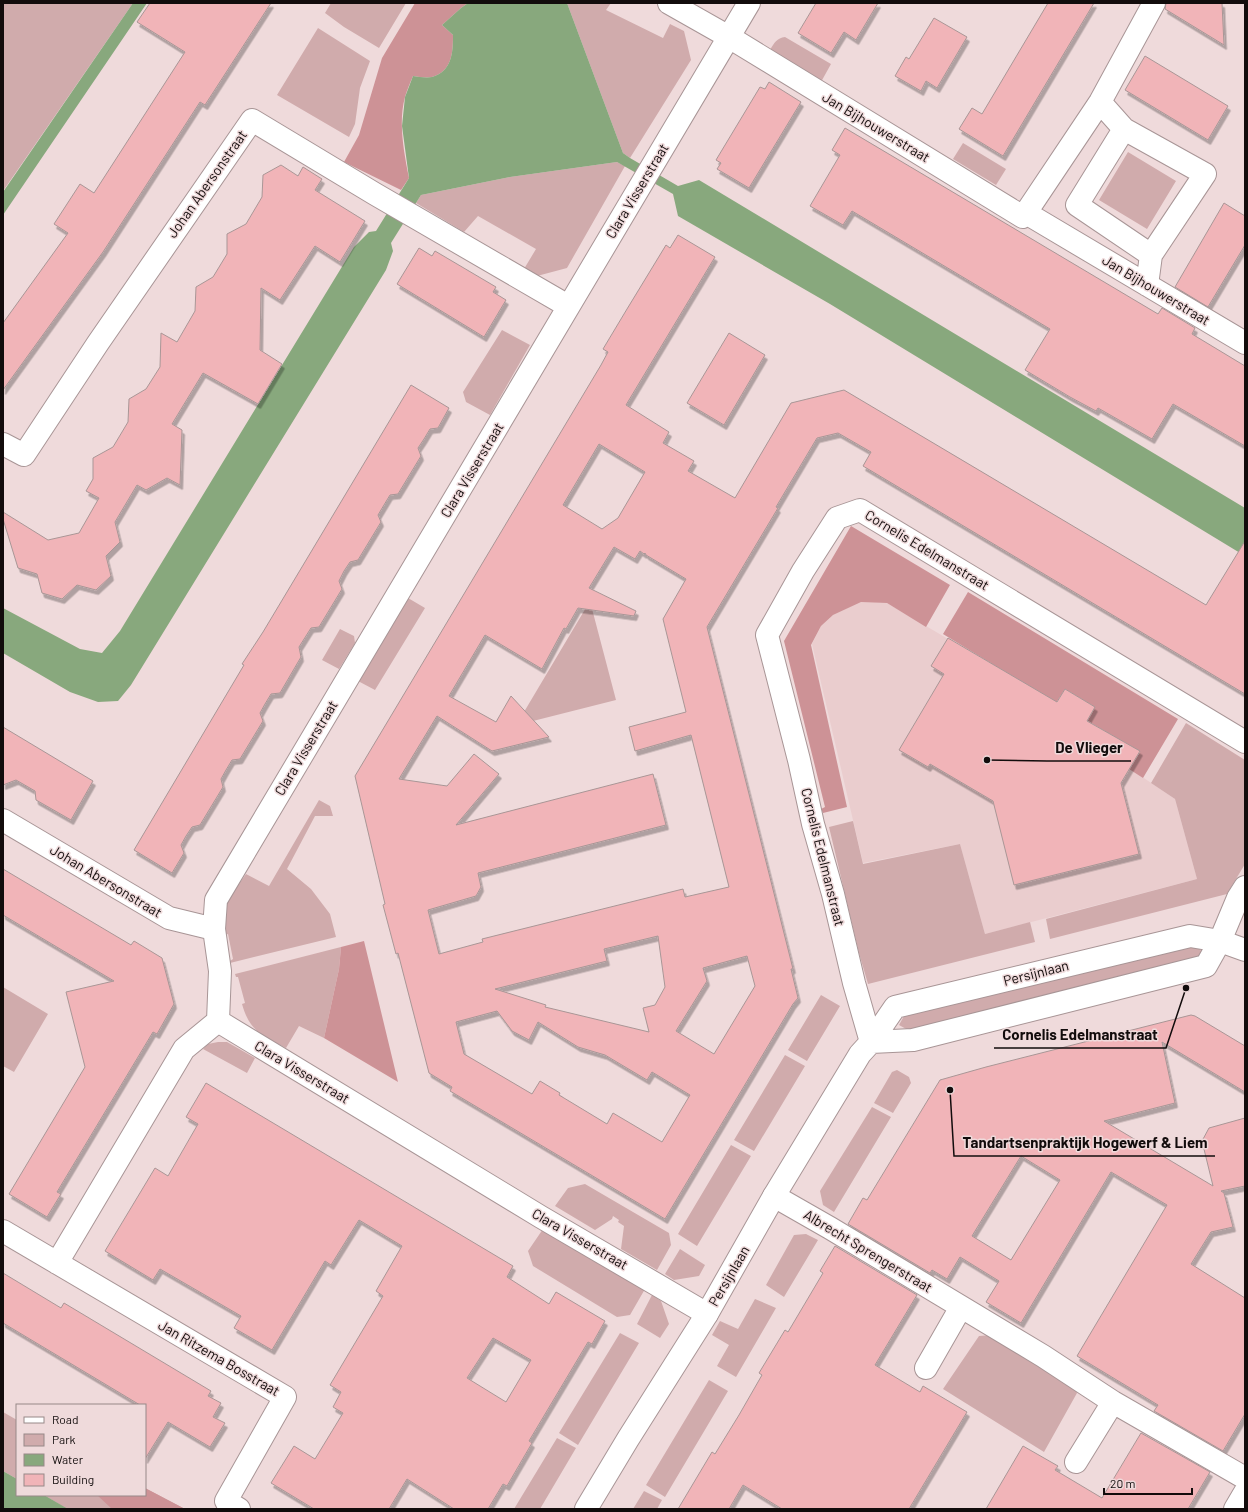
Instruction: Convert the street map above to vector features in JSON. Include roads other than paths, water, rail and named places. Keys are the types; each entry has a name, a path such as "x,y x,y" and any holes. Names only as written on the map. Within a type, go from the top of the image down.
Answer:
{"street":[{"name":"Jan Bijhouwerstraat","path":"669,3 729,37 1024,215 1245,342"},
{"name":"Clara Visserstraat","path":"706,1314 541,1217 218,1021 220,971 214,929 216,900 749,3"},
{"path":"1024,215 1100,102 1154,3"},
{"path":"1100,102 1124,129 1206,174 1151,255 1147,285"},
{"name":"Johan Abersonstraat","path":"3,444 24,454 98,343 252,120 422,222 568,306"},
{"path":"1124,129 1077,205 1151,255"},
{"name":"Cornelis Edelmanstraat","path":"871,1042 854,983 833,894 813,824 799,760 767,635 803,571 837,518 860,510 1245,742"},
{"name":"Johan Abersonstraat","path":"3,820 169,918 214,929"},
{"path":"871,1042 913,1040 1206,966 1220,941 1238,898 1245,888"},
{"name":"Persijnlaan","path":"586,1509 628,1438 706,1314 774,1196 860,1054 871,1042 895,1007 1190,936 1220,941 1245,950"},
{"path":"57,1263 184,1049 218,1021"},
{"name":"Albrecht Sprengerstraat","path":"774,1196 1043,1356 1113,1402 1245,1478"},
{"name":"Jan Ritzema Bosstraat","path":"3,1231 285,1397 226,1501 239,1509"},
{"path":"926,1368 961,1307"},
{"path":"1076,1462 1113,1402"},
{"path":"1235,1509 1245,1492"}],"water":[{"path":"133,3 147,3 3,215 3,192"},
{"path":"468,3 567,3 623,153 678,186 699,180 1245,508 1245,556 830,304 678,216 673,194 617,162 510,177 421,195 391,243 393,251 386,270 131,685 118,701 98,702 70,692 3,653 3,608 80,649 102,653 120,631 354,247 369,232 376,231 409,178 402,126 405,97 413,76 432,77 439,74 447,66 452,55 453,35 442,25"},
{"path":"3,1471 16,1478 16,1496 46,1496 68,1509 3,1509"}],"place":[{"name":"De Vlieger","path":"987,760"},
{"name":"Cornelis Edelmanstraat","path":"1186,988"},
{"name":"Tandartsenpraktijk Hogewerf & Liem","path":"950,1090"}]}
